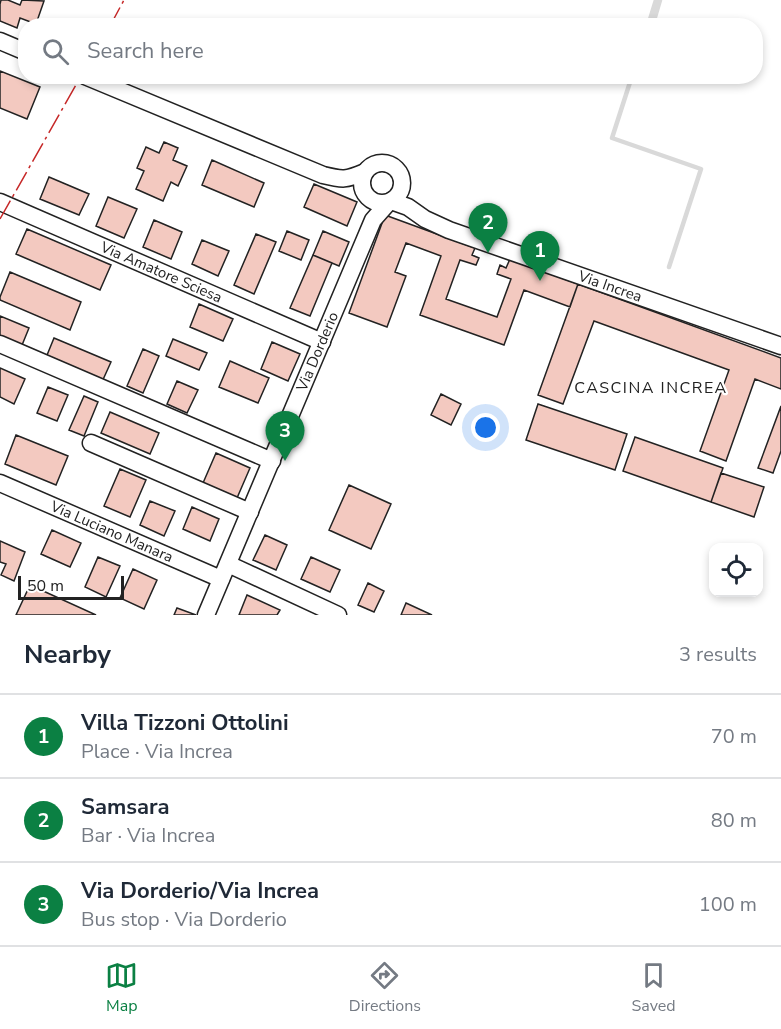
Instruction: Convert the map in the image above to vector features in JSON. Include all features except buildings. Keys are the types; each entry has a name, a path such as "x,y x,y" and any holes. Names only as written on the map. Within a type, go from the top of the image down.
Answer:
{"street":[{"path":"0,41 18,49"},
{"name":"Via Increa","path":"104,84 323,175 347,179 378,203 390,202 408,207 425,219 449,230 781,346"},
{"path":"347,179 365,172 374,165 381,163 390,165 398,171 408,207"},
{"path":"365,172 362,180 373,220"},
{"path":"390,202 399,194 402,184"},
{"name":"Via Amatore Sciesa","path":"0,202 322,342"},
{"name":"Via Dorderio","path":"206,615 373,220 390,202"},
{"path":"0,344 272,461"},
{"path":"91,443 250,512"},
{"name":"Via Luciano Manara","path":"0,483 338,615"}],"waterway":[{"path":"650,18 656,0"},
{"path":"655,17 660,0"},
{"path":"629,84 612,138 701,169 669,267"}],"power":[{"path":"114,18 124,0"},
{"path":"0,219 76,84"}],"place":[{"name":"Samsara","path":"488,253"},
{"name":"Villa Tizzoni Ottolini","path":"540,281"},
{"name":"Via Dorderio/Via Increa","path":"285,461"}],"district":[{"name":"CASCINA INCREA","path":"651,387"}]}
